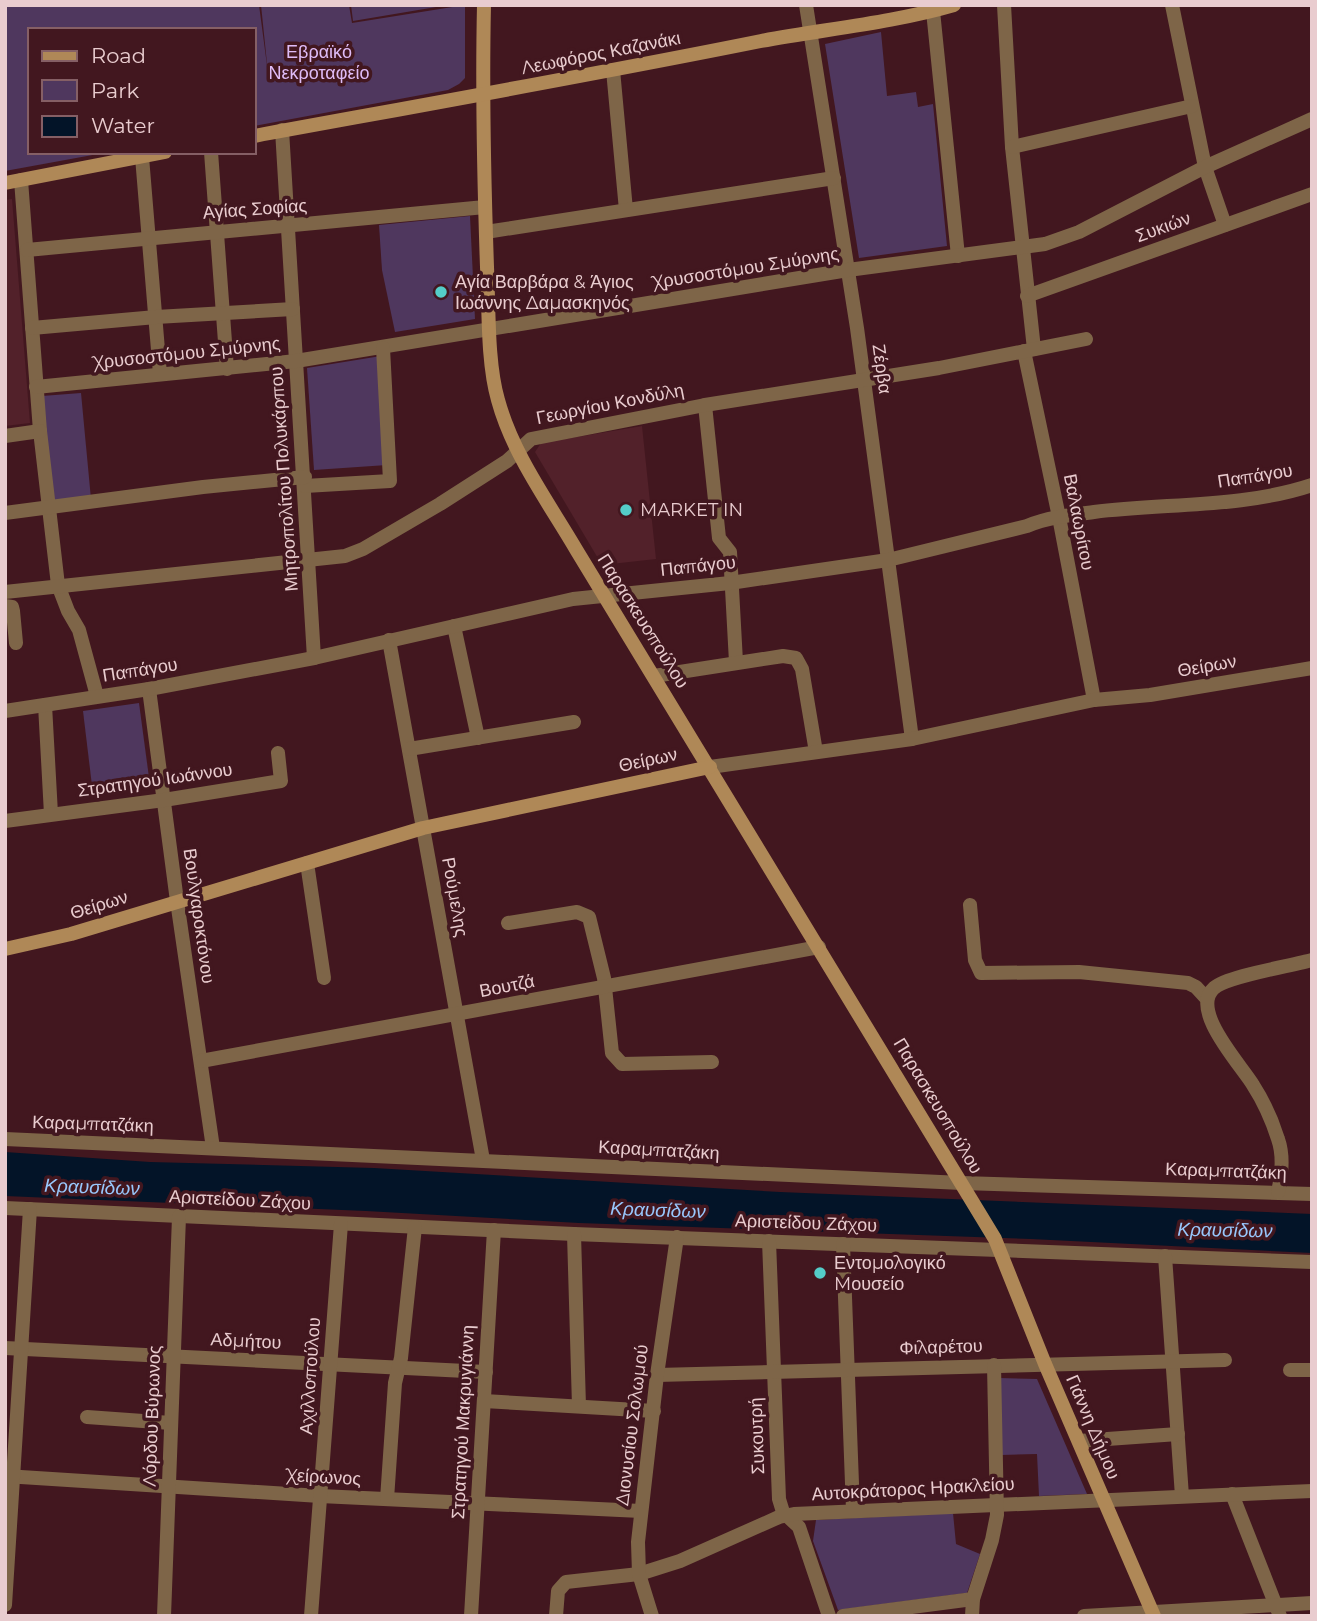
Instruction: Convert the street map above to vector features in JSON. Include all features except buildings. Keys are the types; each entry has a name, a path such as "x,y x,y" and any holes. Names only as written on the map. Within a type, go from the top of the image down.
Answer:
{"street":[{"name":"Παρασκευοπούλου","path":"484,5 482,95 493,373 497,399 518,451 998,1245"},
{"name":"Ζέρβα","path":"806,5 864,380 912,739"},
{"name":"Λεωφόρος Καζανάκι","path":"256,136 613,71 954,5"},
{"name":"Βαλαωρίτου","path":"1004,5 1012,147 1027,296 1029,350 1094,701"},
{"path":"1172,5 1205,167 1225,225"},
{"path":"933,11 958,256"},
{"path":"613,71 626,210"},
{"path":"1012,147 1192,106"},
{"name":"Χρυσοστόμου Σμύρνης","path":"36,387 296,361 848,270 1045,244 1079,232 1205,167 1312,119"},
{"name":"Μητροπολίτου Πολυκάρπου","path":"282,130 314,658"},
{"path":"5,183 156,154"},
{"path":"211,154 227,369"},
{"path":"142,157 160,374"},
{"path":"486,232 834,178"},
{"path":"21,180 40,431 58,585 79,630 97,696"},
{"name":"Συκιών","path":"1027,296 1312,194"},
{"name":"Αγίας Σοφίας","path":"27,250 485,207"},
{"path":"32,328 293,309"},
{"name":"Γεωργίου Κονδύλη","path":"5,592 345,556 363,549 440,504 507,461 527,441 537,438 705,405 864,380 1086,339"},
{"path":"5,513 203,487 305,481 390,481 383,348"},
{"path":"705,405 717,527 719,538 730,552 736,662"},
{"path":"5,436 40,431"},
{"name":"Παπάγου","path":"5,711 149,689 314,658 560,602 730,583 888,560 1059,517 1257,497 1312,485"},
{"path":"5,606 12,607 16,643"},
{"path":"454,626 478,738"},
{"name":"Ρούμελης","path":"389,640 483,1160"},
{"path":"654,676 736,662 790,656 796,658 802,669 816,752"},
{"name":"Θείρων","path":"5,949 58,937 423,828 710,767 912,739 1094,701 1150,695 1312,668"},
{"name":"Βουλγαροκτόνου","path":"149,689 213,1148"},
{"path":"45,705 51,814"},
{"path":"409,750 574,722"},
{"name":"Στρατηγού Ιωάννου","path":"5,821 281,781 278,753"},
{"path":"307,863 324,978"},
{"path":"970,905 975,960 981,973 1079,972 1188,983 1196,986 1207,999"},
{"path":"509,923 577,912 589,917 606,988 612,1053 622,1064 712,1062"},
{"name":"Βουτζά","path":"201,1061 457,1016 820,947"},
{"path":"1278,1192 1282,1170 1278,1139 1260,1096 1211,1021 1207,999 1212,989 1227,981 1312,960"},
{"name":"Καραμπατζάκη","path":"5,1139 483,1160 966,1190 1312,1194"},
{"name":"Αριστείδου Ζάχου","path":"5,1208 574,1234 843,1244 998,1245 1312,1262"},
{"path":"5,1605 13,1348 30,1209"},
{"name":"Λόρδου Βύρωνος","path":"164,1616 179,1217"},
{"name":"Αχιλλοπούλου","path":"311,1616 341,1224"},
{"path":"387,1499 398,1369 415,1227"},
{"name":"Στρατηγού Μακρυγιάννη","path":"471,1616 494,1230"},
{"path":"574,1234 579,1406"},
{"name":"Διονυσίου Σολωμού","path":"652,1616 639,1574 641,1511 677,1237"},
{"name":"Συκουτρή","path":"769,1241 779,1499 781,1509 799,1527 829,1616"},
{"path":"843,1244 853,1510"},
{"name":"Γιάννη Δήμου","path":"998,1245 1045,1364 1153,1614"},
{"path":"1165,1256 1182,1496"},
{"name":"Αδμήτου","path":"13,1348 486,1372"},
{"name":"Φιλαρέτου","path":"657,1375 1226,1360"},
{"path":"972,1616 973,1599 994,1532 997,1504 994,1365"},
{"path":"1290,1370 1312,1370"},
{"path":"484,1401 654,1410"},
{"path":"87,1417 171,1423"},
{"path":"1079,1440 1178,1434"},
{"name":"Χείρωνος","path":"9,1477 320,1496 641,1511"},
{"name":"Αυτοκράτορος Ηρακλείου","path":"556,1616 558,1591 566,1582 639,1574 680,1561 787,1515 1312,1491"},
{"path":"1232,1494 1278,1610"},
{"path":"851,1615 903,1612 973,1599"},
{"path":"1084,1616 1278,1610 1312,1603"}],"shaded area":[{"path":"12,199 30,423 5,426 5,200"},
{"path":"642,426 656,559 602,565 535,452 541,443"}],"green space":[{"name":"Εβραϊκό Νεκροταφείο","path":"5,5 259,5 268,73 261,5 349,5 352,23 465,5 465,78 459,84 448,90 256,126 256,28 28,28 28,154 98,154 5,171"},
{"path":"351,5 448,5 353,21"},
{"path":"881,32 887,96 916,92 918,107 933,104 947,246 859,258 825,44"},
{"path":"470,216 475,319 395,332 382,270 379,225"},
{"path":"381,356 387,465 314,470 307,368"},
{"path":"81,393 91,499 52,503 42,396"},
{"path":"139,703 150,785 93,794 83,711"},
{"path":"998,1378 1037,1379 1087,1494 1039,1496 1037,1454 1001,1455"},
{"path":"953,1513 956,1544 980,1554 967,1593 838,1610 813,1541 816,1520"}],"water":[{"name":"Κραυσίδων","path":"5,1152 150,1162 374,1168 780,1192 1312,1214 1312,1253 5,1196"}],"place":[{"name":"Αγία Βαρβάρα & Άγιος Ιωάννης Δαμασκηνός","path":"441,292"},
{"name":"MARKET IN","path":"626,510"},
{"name":"Εντομολογικό Mουσείο","path":"820,1273"}]}
